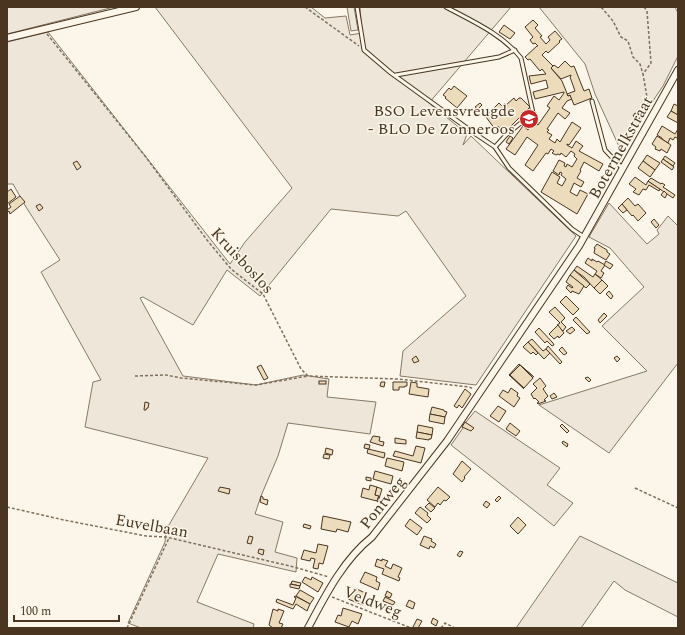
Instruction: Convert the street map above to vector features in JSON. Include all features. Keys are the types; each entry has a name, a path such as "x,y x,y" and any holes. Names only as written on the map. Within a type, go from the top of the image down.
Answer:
{"street":[{"path":"7,38 136,7"},
{"name":"Botermelkstraat","path":"479,393 584,238 678,70"},
{"name":"Pontweg","path":"308,628 335,581 362,545 372,537 447,441 479,393"}],"lane":[{"path":"357,7 364,50 474,133 495,147 509,168 572,229 584,238"},
{"path":"446,7 496,35 515,50 521,58 533,113 506,135 495,147"},
{"path":"396,75 499,57 515,50"},
{"path":"592,101 605,150 623,169"}],"path":[{"path":"305,7 364,50"},
{"path":"596,7 602,8 612,21 621,37 628,41 634,57 640,64 643,74 650,121"},
{"path":"643,74 651,63 647,11 644,7"},
{"name":"Kruisboslos","path":"44,29 145,156 207,240 232,269 263,294 301,369 308,376"},
{"path":"135,376 166,375 181,378 256,385 308,376 418,380 468,387 479,393"},
{"path":"635,488 678,508"},
{"name":"Euvelbaan","path":"7,507 138,535 169,538 329,576 335,581"},
{"path":"127,628 169,538"},
{"name":"Veldweg","path":"327,595 411,628"},
{"path":"441,628 445,623 455,628"}],"shaded area":[{"path":"7,7 114,7 7,34"},
{"path":"155,7 311,7 325,18 346,16 350,35 362,33 360,7 511,7 429,103 467,134 463,145 471,136 576,236 476,385 400,376 403,351 466,296 406,211 398,216 331,209 260,296 227,270 193,325 143,297 140,298 183,376 256,385 303,375 329,379 327,397 376,402 370,434 288,423 278,456 255,514 283,522 275,552 297,558 296,572 218,554 197,602 254,624 253,628 141,628 128,623 165,542 166,530 208,458 85,427 93,382 101,380 41,272 60,260 13,184 7,184 7,42 48,32 230,264 245,242 292,188"},
{"path":"347,7 354,7 358,30 351,31"},
{"path":"539,7 675,7 678,13 678,56 663,86 644,114 622,153 595,94 585,64"},
{"path":"609,203 647,244 659,234 657,230 668,216 678,226 678,363 609,453 539,405 647,371 602,326 644,287 610,248 589,237"},
{"path":"475,411 560,468 547,485 573,503 554,526 451,445 463,428 462,427"},
{"path":"580,536 678,583 678,617 625,590 614,581 581,628 516,628"}],"building":[{"path":"533,20 538,25 535,28 542,36 540,37 546,44 550,40 548,37 555,31 562,39 548,53 546,51 542,55 553,66 551,68 562,81 568,96 570,95 572,99 567,101 562,108 570,113 565,119 558,113 547,129 549,130 547,132 552,135 549,139 555,143 557,139 560,142 572,122 581,128 569,145 567,145 572,148 576,141 583,146 579,151 603,164 599,171 584,162 577,178 584,182 581,187 574,183 570,192 577,196 580,190 588,194 577,214 541,192 552,172 560,177 557,183 562,186 566,179 561,175 562,173 560,172 559,175 553,171 559,160 565,163 564,166 566,167 567,164 572,167 577,159 574,156 575,154 571,151 566,157 561,153 560,155 556,155 552,153 554,151 551,149 548,154 546,153 533,171 525,165 538,145 527,137 515,155 506,149 523,126 528,130 533,122 538,125 550,108 547,106 554,96 559,100 564,93 535,99 533,92 548,88 546,80 531,84 529,76 546,74 542,69 540,71 530,59 528,60 525,57 538,46 535,43 533,44 530,40 533,37 525,27"},
{"path":"504,25 515,33 510,39 499,32"},
{"path":"565,61 571,67 574,66 584,91 589,89 592,98 574,105 570,95 568,96 567,94 575,91 570,77 571,75 561,79 551,68 554,65 558,68"},
{"path":"454,86 467,96 457,108 443,95 449,88 451,90"},
{"path":"514,98 516,101 521,98 530,107 504,133 498,126 495,129 486,117 499,103 502,106 505,103 506,105"},
{"path":"480,103 482,105 478,109 475,107"},
{"path":"674,104 678,106 678,115 671,111"},
{"path":"671,111 678,115 678,123 667,117"},
{"path":"635,113 641,116 639,119 633,116"},
{"path":"662,126 675,134 678,129 678,138 675,137 673,140 670,138 668,143 662,139 657,135"},
{"path":"510,136 513,138 509,144 506,142"},
{"path":"657,136 671,145 667,153 661,149 660,151 655,149 656,147 652,144"},
{"path":"647,155 660,163 655,170 643,161"},
{"path":"665,156 675,163 673,166 663,159"},
{"path":"663,159 674,167 672,170 661,162"},
{"path":"77,161 81,167 77,170 73,163"},
{"path":"643,161 655,170 650,177 638,168"},
{"path":"635,177 646,185 648,181 660,189 659,191 649,185 646,190 643,189 639,195 633,192 636,189 629,184"},
{"path":"651,178 665,185 663,187 675,195 673,198 648,181"},
{"path":"11,189 16,197 7,204 7,192"},
{"path":"664,191 667,194 665,198 661,195"},
{"path":"20,196 25,202 10,214 7,210 11,207 9,204"},
{"path":"628,198 635,206 638,204 646,213 638,221 622,204"},
{"path":"40,204 43,208 39,211 36,206"},
{"path":"622,204 627,210 623,213 618,208"},
{"path":"654,219 659,225 656,228 651,222"},
{"path":"597,244 607,250 610,254 606,260 594,253 594,248"},
{"path":"588,258 592,261 592,259 605,265 601,271 604,273 601,278 595,274 597,271 585,263"},
{"path":"606,261 613,265 610,269 604,265"},
{"path":"577,266 593,277 595,274 602,280 594,288 584,277 574,270"},
{"path":"574,270 590,284 586,288 570,275"},
{"path":"570,275 584,286 579,294 572,291 571,293 566,288 568,285 572,288 573,287 566,282"},
{"path":"602,280 608,286 600,294 594,288"},
{"path":"609,291 613,296 611,299 606,294"},
{"path":"566,296 579,309 573,315 560,302"},
{"path":"555,307 565,318 561,322 566,327 563,331 557,325 560,323 549,312"},
{"path":"604,313 607,316 600,323 598,320"},
{"path":"576,317 590,332 587,334 573,320"},
{"path":"558,325 564,333 559,338 558,336 554,339 549,334"},
{"path":"572,327 575,330 570,334 566,331"},
{"path":"539,328 554,345 552,346 547,341 545,343 535,332"},
{"path":"532,339 543,351 546,349 550,353 544,359 528,342"},
{"path":"528,342 538,353 536,355 533,352 531,354 523,347"},
{"path":"548,346 562,362 560,364 546,349"},
{"path":"562,347 567,353 564,355 559,350"},
{"path":"416,356 419,361 414,363 412,359"},
{"path":"617,356 620,359 617,362 614,358"},
{"path":"519,364 534,377 520,365 510,375 524,389 509,375"},
{"path":"261,365 268,378 264,380 257,367"},
{"path":"520,365 533,378 524,388 510,375"},
{"path":"588,377 591,380 589,382 585,378"},
{"path":"540,378 546,386 543,389 548,396 544,400 546,401 538,404 537,403 539,402 535,398 534,399 531,394 537,388 533,384"},
{"path":"319,381 326,381 326,384 319,384"},
{"path":"381,382 385,382 384,387 380,386"},
{"path":"393,382 407,382 407,386 399,387 399,390 393,390"},
{"path":"411,382 417,383 417,387 429,389 428,397 409,394"},
{"path":"511,388 518,393 517,396 520,398 514,407 499,396 503,390 508,393"},
{"path":"465,389 471,394 462,408 459,405 457,408 454,406"},
{"path":"554,393 557,397 552,399 550,396"},
{"path":"145,402 149,403 148,408 144,410"},
{"path":"498,406 506,411 499,422 490,416"},
{"path":"432,407 447,412 445,417 430,414"},
{"path":"430,414 445,417 444,424 429,421"},
{"path":"465,422 474,428 471,431 462,427"},
{"path":"510,423 520,431 516,436 506,429"},
{"path":"562,424 569,431 567,433 560,426"},
{"path":"418,425 433,428 432,435 417,432"},
{"path":"417,432 432,435 431,439 416,438"},
{"path":"373,436 380,437 379,441 384,442 383,446 370,442"},
{"path":"395,438 406,440 406,444 395,443"},
{"path":"563,441 568,444 567,447 562,443"},
{"path":"365,444 370,445 369,449 364,448"},
{"path":"416,446 425,448 421,463 393,456 395,451 413,456"},
{"path":"326,448 333,450 332,455 325,453"},
{"path":"368,449 385,453 384,458 367,453"},
{"path":"324,454 330,455 329,459 323,458"},
{"path":"387,458 404,462 402,471 385,466"},
{"path":"462,461 471,469 464,477 465,478 462,482 453,474"},
{"path":"375,471 393,476 391,484 373,479"},
{"path":"366,477 371,478 371,481 366,480"},
{"path":"370,485 377,487 375,495 379,496 377,501 361,497 363,488 369,490"},
{"path":"220,487 230,489 229,494 218,491"},
{"path":"377,487 382,489 378,502 379,496 375,495"},
{"path":"438,487 450,497 446,501 444,500 440,505 438,503 435,507 427,500"},
{"path":"261,496 263,499 268,500 267,505 260,502"},
{"path":"499,496 501,498 497,502 495,500"},
{"path":"486,501 490,504 487,508 483,505"},
{"path":"429,503 435,508 431,512 425,507"},
{"path":"420,507 428,513 427,515 431,519 427,523 415,513"},
{"path":"323,516 351,522 348,532 337,529 336,532 321,529"},
{"path":"518,517 526,525 518,534 510,526"},
{"path":"410,519 422,528 417,535 405,526"},
{"path":"304,524 311,526 310,529 303,527"},
{"path":"249,536 253,537 251,544 247,543"},
{"path":"424,536 432,539 431,541 436,544 434,548 430,546 429,549 420,545"},
{"path":"318,544 328,546 323,564 319,563 318,569 313,568 315,559 311,558 310,561 301,559 304,550 316,553"},
{"path":"259,549 264,550 263,555 258,553"},
{"path":"460,551 463,552 460,557 457,555"},
{"path":"377,559 388,561 385,566 391,569 393,564 402,568 398,577 400,578 399,581 382,574 384,569 375,566"},
{"path":"365,572 377,577 376,581 380,583 378,590 360,582"},
{"path":"305,577 311,580 312,577 323,583 318,592 302,582"},
{"path":"292,581 301,583 300,586 291,584"},
{"path":"290,584 300,586 299,589 290,587"},
{"path":"355,588 367,594 363,605 348,599 350,593 353,594"},
{"path":"300,590 314,598 310,604 296,596"},
{"path":"387,591 392,594 390,598 385,596"},
{"path":"295,596 310,604 307,611 296,604 293,609 276,602 277,599 293,605 296,598 294,597"},
{"path":"385,597 395,602 393,605 383,601"},
{"path":"409,600 415,603 413,609 406,606"},
{"path":"343,608 362,614 358,624 352,621 349,627 335,622 338,615 341,616"},
{"path":"273,609 284,611 279,623 283,624 281,628 273,628 269,625"},
{"path":"433,618 438,621 436,626 431,623"},
{"path":"417,619 422,621 418,628 415,628 413,627"}],"place":[{"name":"BSO Levensvreugde - BLO De Zonneroos","path":"529,119"}]}
